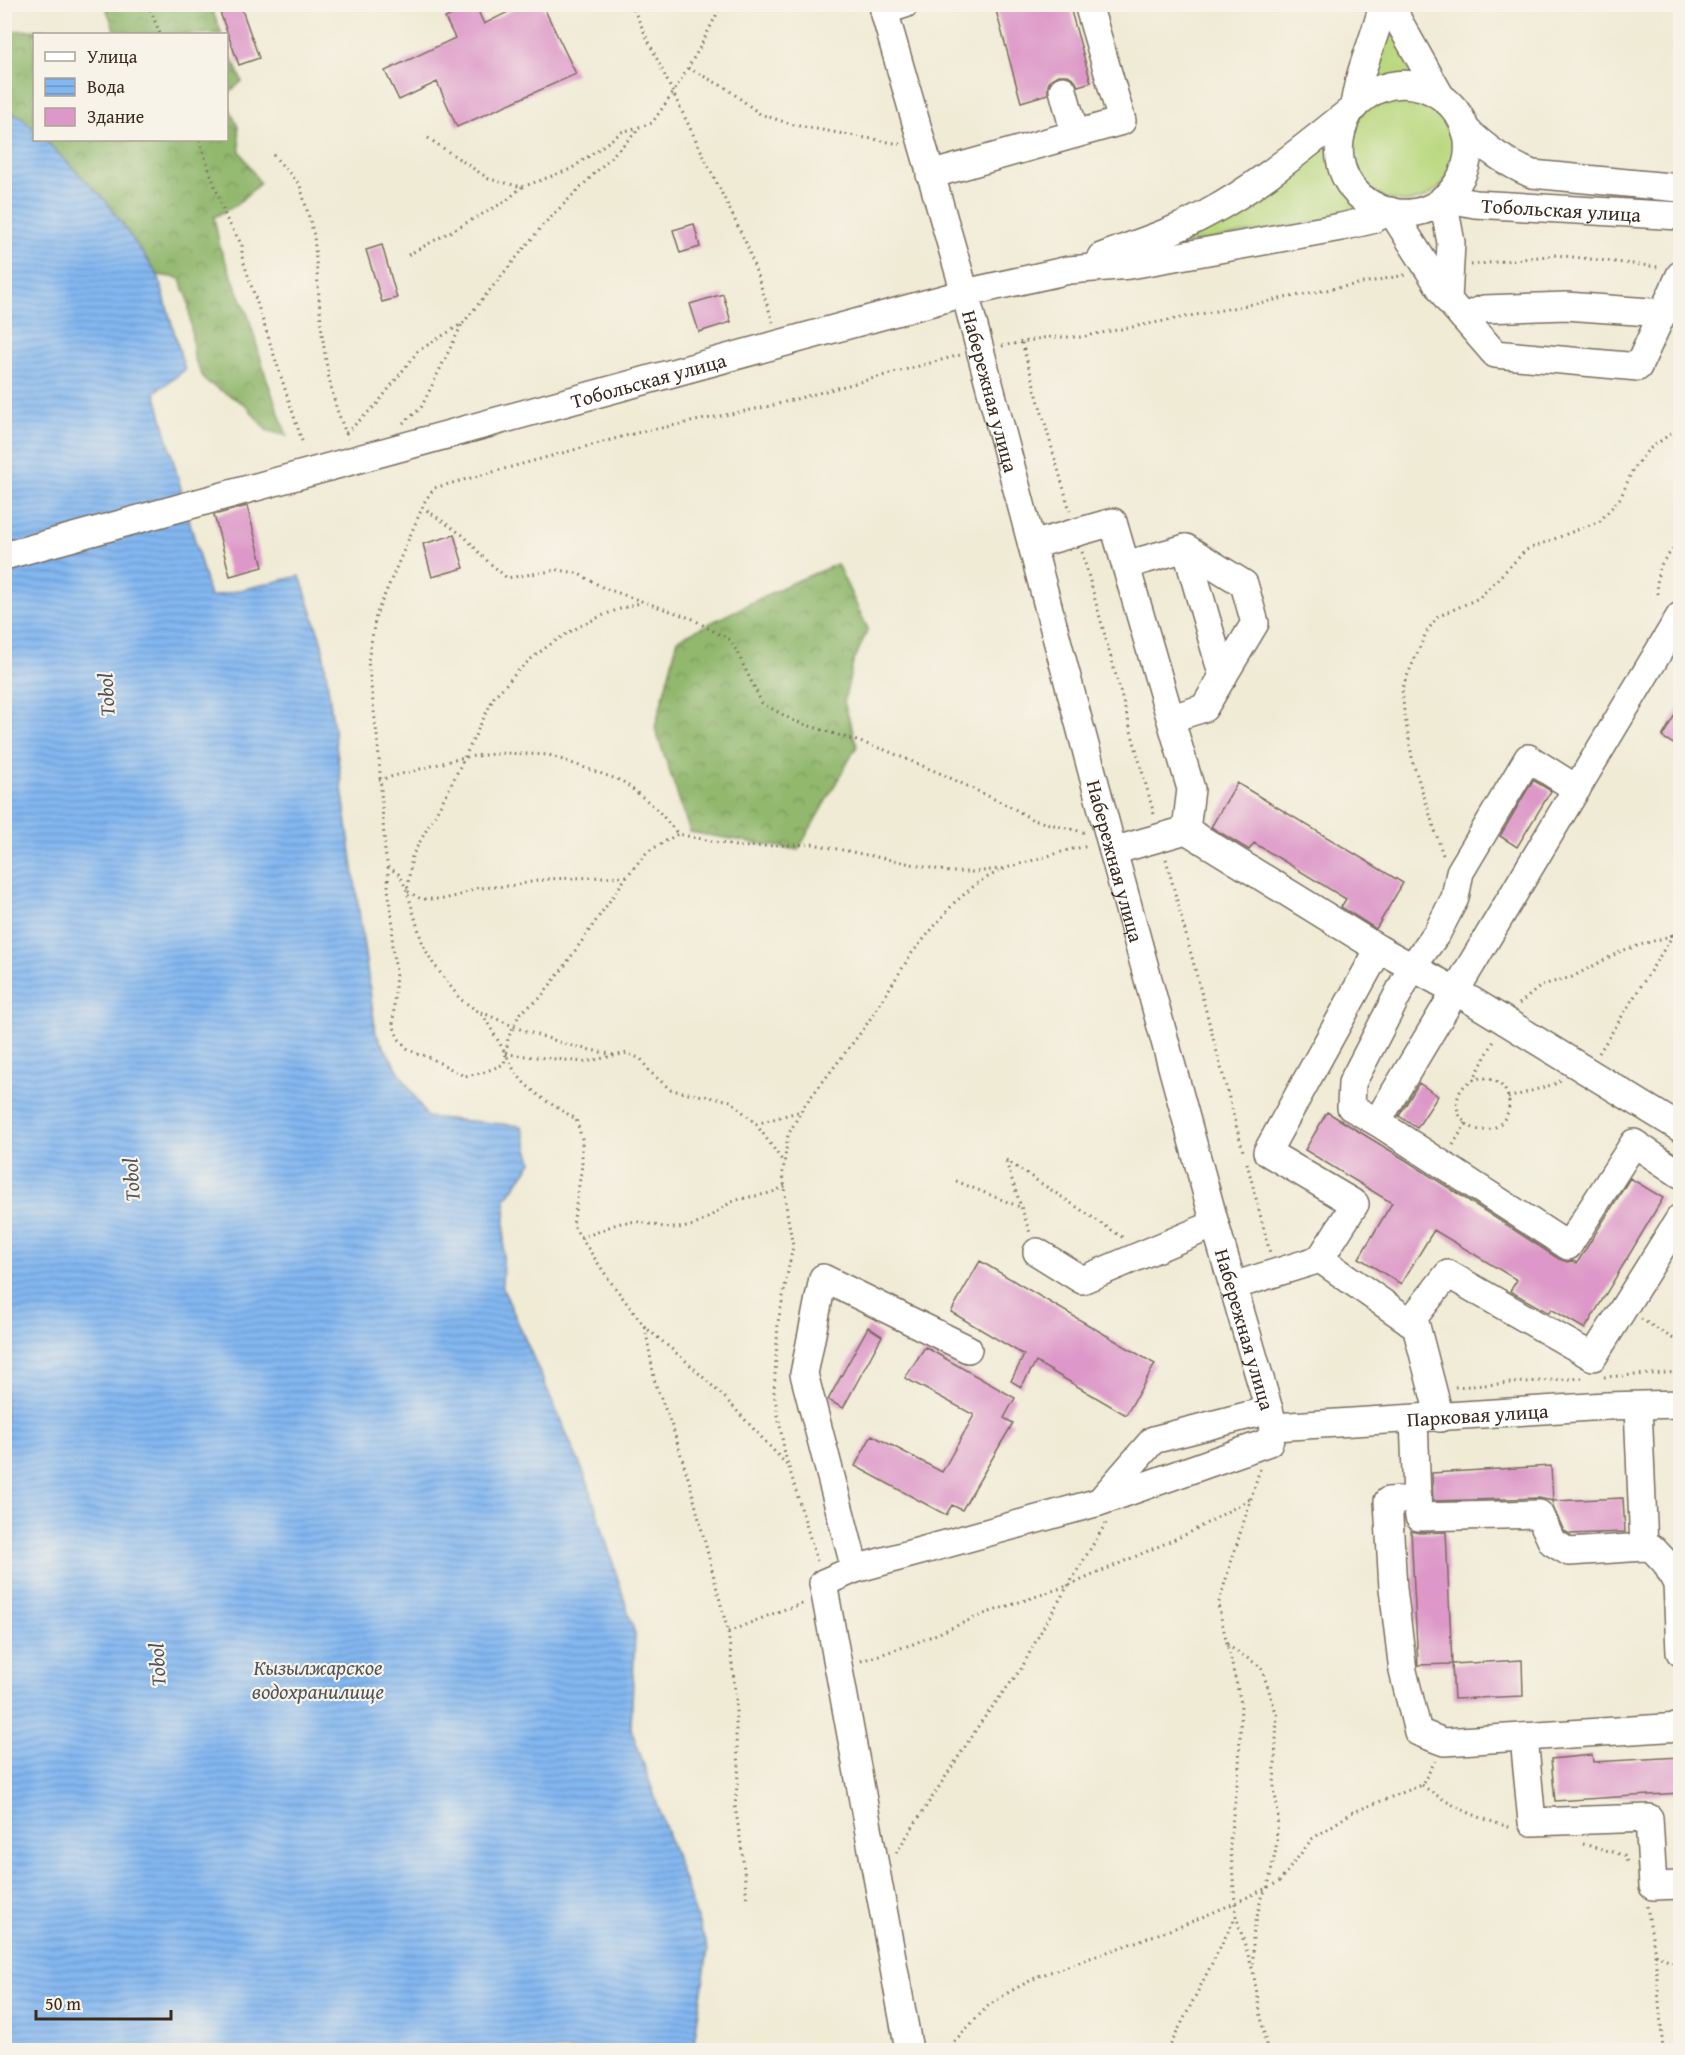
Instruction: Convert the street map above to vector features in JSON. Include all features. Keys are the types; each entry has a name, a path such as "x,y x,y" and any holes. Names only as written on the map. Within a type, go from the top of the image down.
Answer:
{"street":[{"name":"Набережная улица","path":"905,4 884,11 965,293 1032,545 1101,844 1215,1224 1270,1426"},
{"path":"930,175 1122,121 1088,4"},
{"path":"1383,4 1378,25 1356,86 1352,109 1344,123 1338,150 1345,177 1362,198 1373,206 1391,212 1417,212 1444,199 1457,184 1465,167 1467,148 1465,129 1459,116 1440,95 1398,20 1393,4"},
{"path":"1069,270 1166,233 1207,214 1246,191 1372,92 1394,84 1418,86 1440,95"},
{"path":"1063,90 1075,134"},
{"name":"Тобольская улица","path":"1465,129 1488,150 1511,166 1532,174 1680,189"},
{"path":"1440,269 1450,234 1444,199"},
{"name":"Тобольская улица","path":"1444,199 1475,204 1680,216"},
{"path":"1391,212 1440,269 1455,309 1495,354 1638,366 1664,313 1673,271"},
{"path":"1069,270 1130,265 1341,227 1391,212"},
{"name":"Тобольская улица","path":"4,556 965,293 1069,270"},
{"path":"1455,309 1566,306 1664,313"},
{"path":"1032,545 1113,522 1191,789 1186,830"},
{"path":"1126,565 1186,548 1244,584 1255,623 1204,708 1172,718"},
{"path":"1186,548 1223,677"},
{"path":"1377,1122 1680,616"},
{"path":"1577,789 1528,758 1460,872 1455,898 1437,933 1412,967 1352,1083 1351,1107 1568,1246 1634,1143 1680,1174"},
{"path":"1101,844 1160,837 1186,830 1378,949 1456,991 1680,1128"},
{"path":"1233,1286 1320,1259 1354,1204 1267,1152 1378,949"},
{"path":"1410,1322 1448,1274 1593,1357 1680,1218"},
{"path":"1037,1252 1082,1280 1215,1224"},
{"path":"1320,1259 1416,1326 1432,1388 1417,1499 1419,1518 1539,1514 1552,1542 1569,1552 1652,1548 1666,1563 1677,1584 1680,1652"},
{"path":"855,1569 804,1374 823,1278 968,1349"},
{"name":"Парковая улица","path":"1270,1426 1606,1406 1638,1407 1680,1404"},
{"path":"1638,1407 1644,1548"},
{"path":"1111,1498 1153,1440 1270,1426"},
{"path":"909,2050 825,1590 855,1569 1111,1498 1270,1426"},
{"path":"1417,1499 1388,1501 1393,1588 1403,1671 1418,1732 1444,1742 1680,1727"},
{"path":"1524,1737 1532,1822 1649,1818 1653,1886 1680,1885"}],"path":[{"path":"148,4 160,33"},
{"path":"631,4 747,245 781,344"},
{"path":"408,255 506,201 522,188 571,169 622,132 652,123 688,68 722,4"},
{"path":"688,68 726,88 760,114 794,125 922,148"},
{"path":"392,426 403,423 420,408 463,323 543,225 641,126"},
{"path":"428,138 489,179 522,188"},
{"path":"199,141 226,218 242,245 242,257 303,444"},
{"path":"273,155 300,185 314,235 322,334 328,374 336,407 356,460"},
{"path":"678,834 647,852 627,876 561,971 538,999 520,1013 508,1038 504,1064 482,1073 464,1076 427,1056 416,1054 398,1038 393,1024 396,971 392,946 393,925 388,889 378,744 368,661 376,615 422,507 434,488 636,433 770,406 980,350 1048,337 1080,337 1440,269 1556,255 1673,271"},
{"path":"345,433 377,404 418,351 463,323"},
{"path":"1022,343 1160,837 1276,1273"},
{"path":"1459,877 1444,858 1428,810 1413,763 1404,711 1402,688 1426,633 1437,617 1479,598 1526,550 1600,521 1621,497 1633,469 1648,450 1680,427"},
{"path":"422,507 464,536 507,578 558,570 577,573 604,588 693,619 731,640 762,703 794,721 885,750 944,775 1034,820 1101,844"},
{"path":"1658,594 1656,577 1660,565 1680,542"},
{"path":"407,891 412,856 495,695 521,667 553,641 613,610 642,602"},
{"path":"379,780 465,757 505,753 549,755 622,781 655,807 678,834 740,848 813,844 950,872 1006,868 1072,849 1101,844"},
{"path":"388,867 400,875 423,945 433,963 460,999 479,1012 514,1026 572,1046 616,1055"},
{"path":"728,1632 825,1590 788,1466 774,1393 778,1322 793,1246 784,1164 788,1135 801,1111 865,1027 912,953 954,903 980,881 1006,868"},
{"path":"407,891 421,899 443,899 478,888 509,886 549,879 627,876"},
{"path":"1473,1080 1503,1020 1542,985 1572,977 1621,951 1673,935 1680,935"},
{"path":"1673,935 1680,940"},
{"path":"1509,1098 1558,1083 1579,1066 1673,935"},
{"path":"479,1012 506,1054 514,1072 543,1099 576,1119 582,1139 582,1148 573,1225 580,1237 645,1327 695,1369 788,1466"},
{"path":"506,1054 585,1062 627,1053 641,1059 649,1071 671,1090 731,1101 756,1124 784,1164"},
{"path":"1485,1078 1498,1082 1503,1086 1509,1098 1507,1113 1501,1123 1485,1130 1475,1128 1462,1119 1457,1107 1460,1093 1473,1080 1485,1078"},
{"path":"756,1124 780,1119 801,1111"},
{"path":"1037,1252 1006,1160 1147,1253"},
{"path":"956,1182 1020,1207"},
{"path":"580,1237 592,1236 604,1229 629,1221 674,1228 688,1227 712,1217 731,1203 771,1194 785,1186"},
{"path":"1624,1308 1680,1343"},
{"path":"645,1327 656,1383 690,1485 728,1632 736,1697 736,1739 739,1764 735,1806 747,1900"},
{"path":"1598,1377 1680,1372"},
{"path":"1432,1388 1586,1378"},
{"path":"1267,2050 1253,1971 1236,1916 1230,1840 1239,1768 1241,1703 1218,1605 1251,1498 1270,1426"},
{"path":"892,1859 981,1722 1021,1669 1045,1624 1070,1585 1111,1498"},
{"path":"839,1668 913,1644 984,1614 1070,1585 1189,1533 1251,1498"},
{"path":"1227,1645 1261,1667 1277,1714 1274,1788 1278,1813 1276,1849 1268,1886 1261,1898 1252,1936 1253,1971"},
{"path":"946,2050 988,2006 1039,1976 1181,1926 1279,1882 1312,1839 1353,1812 1422,1785 1444,1742"},
{"path":"1422,1785 1444,1802 1483,1820 1517,1830"},
{"path":"1573,1842 1596,1846 1624,1855 1628,1864"},
{"path":"1645,1902 1649,1911 1655,1954 1663,2050"},
{"path":"1168,2050 1236,1916"},
{"path":"1655,1954 1680,1965"}],"green space":[{"path":"105,5 210,5 222,33 116,33"},
{"path":"1390,27 1422,78 1367,82"},
{"path":"44,30 47,33 33,33 33,128 22,117 5,109 5,31"},
{"path":"228,50 242,81 228,94"},
{"path":"1401,93 1436,105 1456,136 1457,155 1451,173 1439,188 1424,198 1405,202 1387,199 1370,190 1350,159 1355,122 1367,107"},
{"path":"228,105 238,127 240,151 260,183 235,206 214,217 220,248 248,315 266,377 287,436 266,430 246,405 205,381 194,358 188,298 179,278 158,275 106,201 46,141 228,141"},
{"path":"1327,141 1362,214 1153,249"},
{"path":"837,564 868,629 853,663 844,702 857,746 798,850 690,832 655,728 678,639 785,586"}],"water":[{"name":"Кызылжарское водохранилище","path":"5,109 22,117 33,128 33,141 46,141 106,201 158,275 185,370 155,392 210,597 300,576 322,643 376,1034 427,1117 522,1126 532,1162 506,1199 502,1286 588,1483 635,1634 631,1728 708,1950 693,2050 5,2050"}],"building":[{"path":"217,4 240,4 259,58 239,65"},
{"path":"475,4 484,24 524,4 542,4 576,74 457,127 437,82 399,100 385,71 455,38 445,18"},
{"path":"1003,4 1069,4 1091,82 1078,86 1068,75 1058,75 1051,79 1048,94 1021,102 995,7"},
{"path":"694,224 700,247 680,253 673,230"},
{"path":"382,245 397,298 382,302 366,250"},
{"path":"723,294 731,322 699,332 690,304"},
{"path":"247,506 263,567 230,576 214,515"},
{"path":"454,535 464,568 432,577 423,544"},
{"path":"1680,706 1680,748 1662,737"},
{"path":"1533,780 1551,791 1517,847 1500,836"},
{"path":"1237,783 1403,883 1376,929 1341,907 1346,899 1254,843 1249,850 1211,827"},
{"path":"1419,1083 1438,1096 1417,1128 1399,1116"},
{"path":"1327,1112 1567,1262 1577,1263 1630,1178 1663,1198 1585,1329 1551,1309 1549,1313 1510,1291 1517,1280 1434,1230 1401,1284 1359,1258 1392,1203 1305,1150"},
{"path":"980,1261 1155,1364 1126,1415 1036,1362 1021,1387 1011,1381 1024,1355 951,1312"},
{"path":"868,1327 882,1336 843,1408 828,1400"},
{"path":"925,1347 1015,1398 1004,1418 1013,1423 962,1510 952,1505 946,1515 855,1466 872,1435 942,1472 974,1415 905,1378"},
{"path":"1551,1466 1553,1501 1539,1498 1433,1501 1432,1473"},
{"path":"1623,1498 1625,1532 1570,1534 1564,1531 1553,1507 1553,1501"},
{"path":"1411,1531 1446,1532 1452,1664 1418,1665"},
{"path":"1522,1660 1523,1696 1454,1699 1452,1664"},
{"path":"1592,1755 1593,1762 1680,1757 1680,1793 1555,1801 1551,1759"}],"water label":[{"name":"Tobol","path":"106,695"},
{"name":"Tobol","path":"131,1180"},
{"name":"Tobol","path":"157,1665"}]}
